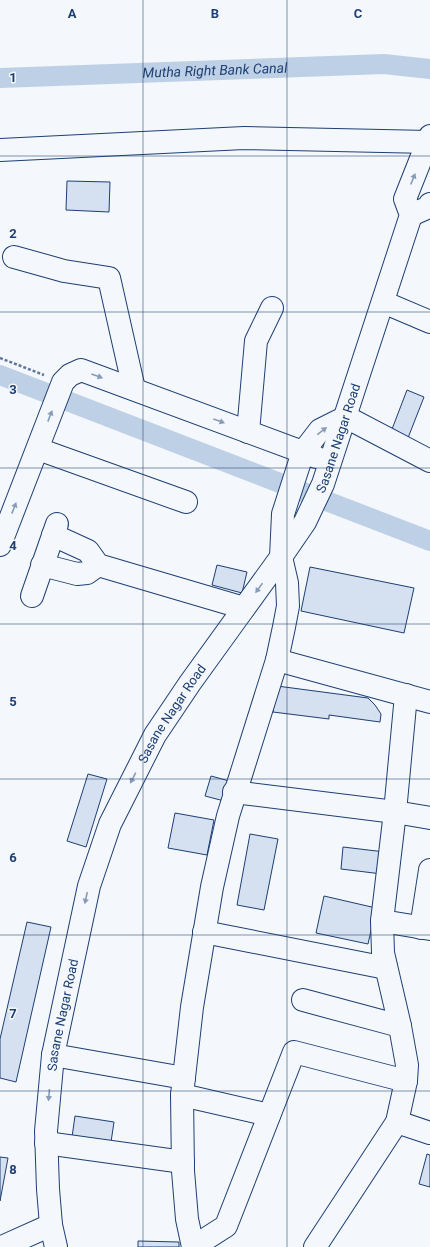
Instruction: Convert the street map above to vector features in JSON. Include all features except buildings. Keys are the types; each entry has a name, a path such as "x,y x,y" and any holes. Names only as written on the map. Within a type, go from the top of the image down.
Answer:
{"street":[{"path":"0,150 244,138 429,139 405,199 411,216 429,207 430,204"},
{"name":"Sasane Nagar Road","path":"56,1247 51,1225 46,1143 53,1055 89,886 110,824 155,735 190,683 305,522 331,463 411,216"},
{"path":"14,257 64,271 109,278 134,389"},
{"path":"383,302 430,322"},
{"path":"248,432 256,341 272,308"},
{"path":"0,544 63,382 70,375 80,370 331,463"},
{"path":"406,1081 294,1052 226,1226 193,1247 187,1219 183,1162 183,1087 192,1007 214,880 234,792 277,660 288,606 287,583 281,557 283,514 303,452 320,430 346,417 430,461"},
{"path":"38,449 186,502"},
{"path":"46,544 88,551 98,565 244,608"},
{"path":"46,544 77,574 87,573 98,565"},
{"path":"32,596 46,544"},
{"path":"277,660 430,702"},
{"path":"315,1247 397,1122 406,1081 407,1065 400,1026 383,953 382,921 395,812 406,696"},
{"path":"234,792 395,812 430,818"},
{"path":"382,921 426,928 430,870"},
{"path":"204,932 386,968"},
{"path":"303,1000 400,1026"},
{"path":"53,1055 183,1087 269,1115"},
{"path":"397,1122 430,1133"},
{"path":"46,1143 183,1162"},
{"path":"2,1247 51,1225"}],"path":[{"path":"0,358 63,382"}],"waterway":[{"name":"Mutha Right Bank Canal","path":"0,78 384,64 430,69"},
{"path":"0,375 430,541"}]}
